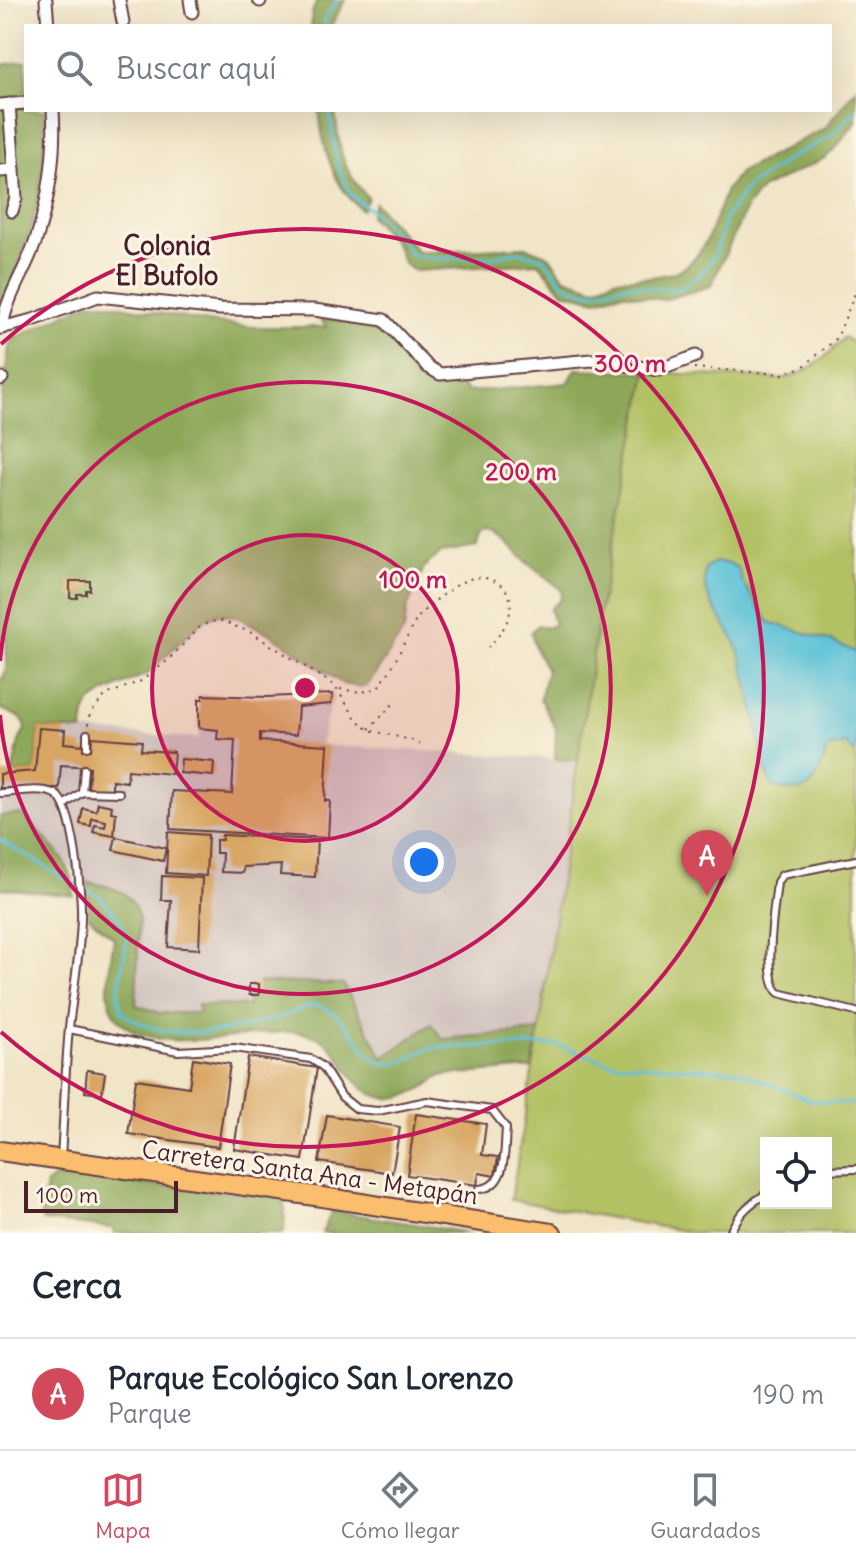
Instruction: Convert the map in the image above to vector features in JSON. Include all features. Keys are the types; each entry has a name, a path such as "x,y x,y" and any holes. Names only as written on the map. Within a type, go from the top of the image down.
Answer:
{"main road":[{"name":"Carretera Santa Ana - Metapán","path":"0,1151 552,1233"}],"street":[{"path":"46,0 48,24"},
{"path":"119,0 123,22"},
{"path":"5,104 16,198 12,211"},
{"path":"1,328 36,242 53,148 53,112"},
{"path":"0,171 14,170"},
{"path":"1,328 33,320 98,296 212,309 314,310 378,318 391,324 428,367 440,374 577,361 610,362 652,370 696,356"}],"lane":[{"path":"87,734 87,747"},
{"path":"82,792 84,769"},
{"path":"64,805 82,792 119,793"},
{"path":"0,793 53,793 69,815 81,918 69,1029 61,1161"},
{"path":"856,860 782,875 777,882 770,973 773,989 779,993 856,1012"},
{"path":"69,1029 178,1051 234,1048 311,1059 323,1067 342,1097 357,1109 378,1111 427,1101 492,1110 506,1128 503,1166 498,1180 491,1187 479,1189"},
{"path":"832,1170 856,1169"},
{"path":"730,1233 740,1214 760,1198"}],"path":[{"path":"669,367 782,374 792,372 803,367 837,338 856,291"},
{"path":"87,734 88,717 106,695 148,676 202,625 215,620 250,632 339,689 355,692 377,687 429,605 462,582 486,577 499,583 511,601 511,613 505,626 488,647"},
{"path":"339,689 357,720 369,730 415,741 423,747"},
{"path":"369,730 396,701"}],"shaded area":[{"path":"333,694 320,745 578,760 539,1031 443,1039 383,1059 259,983 259,995 248,1006 199,1005 199,1013 160,1013 135,1005 139,919 131,899 122,891 88,882 22,815 0,816 0,774 35,771 39,728 199,738 198,695 267,697"}],"green space":[{"path":"317,0 345,0 332,24 311,24"},
{"path":"24,61 24,112 44,112 45,137 40,189 28,240 0,314 0,65"},
{"path":"856,88 856,122 825,158 761,189 747,206 711,286 664,300 621,293 597,300 563,292 539,263 415,271 404,264 395,243 370,216 375,203 418,252 526,247 549,256 565,278 595,288 615,279 673,273 685,267 698,254 708,238 726,190 740,172 825,128"},
{"path":"319,112 335,112 343,157 352,177 368,198 362,210 336,178 323,138"},
{"path":"91,302 252,327 326,327 320,319 369,323 389,334 434,386 460,383 468,392 568,383 576,369 647,372 599,613 578,760 555,759 556,729 540,699 547,670 531,632 538,625 546,628 554,625 550,609 560,600 562,591 502,538 487,532 482,534 477,547 441,553 424,567 407,609 404,631 367,686 343,684 272,635 238,617 218,614 202,621 147,674 104,693 90,703 83,731 39,728 35,771 12,773 19,741 26,727 21,718 0,708 0,680 7,664 6,637 0,642 0,414 9,347 11,340"},
{"path":"844,337 856,344 856,1233 695,1233 511,1200 539,1031 599,613 647,372 780,379 808,369"},
{"path":"22,814 64,862 70,872 74,896 0,888 0,816"},
{"path":"88,882 121,892 136,909 139,919 136,1005 160,1013 198,1013 198,1005 248,1006 249,995 259,995 259,982 343,984 383,1058 431,1024 443,1039 539,1031 532,1068 447,1074 410,1094 386,1098 367,1091 335,1052 314,1036 276,1032 188,1040 159,1039 134,1031 116,1017 108,993 114,938 89,917"},
{"path":"57,1176 278,1197 282,1199 285,1209 284,1233 115,1233 112,1228 43,1221 46,1184"},
{"path":"332,1211 471,1233 322,1233"}],"water":[{"path":"716,562 731,564 739,569 742,581 769,622 856,652 856,755 846,744 828,748 816,778 805,789 786,790 772,786 768,778 740,654 706,589 706,567"}],"building":[{"path":"70,581 90,581 90,590 86,590 86,594 77,594 77,598 70,598"},
{"path":"333,694 331,704 298,707 296,735 260,733 260,741 328,745 325,801 330,801 328,838 170,829 172,791 232,794 235,740 217,739 218,730 199,728 199,699 203,699 203,695 267,697"},
{"path":"39,728 65,730 64,743 83,745 83,750 91,750 92,737 142,741 141,750 174,752 172,774 128,770 127,782 112,780 112,790 88,789 90,767 61,765 59,788 0,788 0,774 35,771"},
{"path":"181,759 214,762 213,776 180,773"},
{"path":"98,803 112,806 111,812 116,813 114,836 93,832 95,825 105,827 106,821 92,818 91,826 80,824 83,808 96,811"},
{"path":"168,832 208,835 206,876 166,873"},
{"path":"222,835 317,840 315,877 280,875 281,865 243,867 243,873 221,872 222,853 216,853 216,840 222,840"},
{"path":"116,837 166,848 163,861 113,850"},
{"path":"162,876 202,878 199,949 168,947 171,900 161,900"},
{"path":"249,984 259,984 259,995 249,995"},
{"path":"248,1057 317,1068 303,1160 234,1149"},
{"path":"193,1058 230,1064 218,1147 128,1134 136,1079 189,1087"},
{"path":"87,1070 105,1073 102,1094 85,1092"},
{"path":"416,1114 486,1124 482,1155 498,1157 495,1176 479,1173 477,1185 407,1175"},
{"path":"327,1115 400,1127 392,1173 319,1162"}],"waterway":[{"path":"324,24 337,0"},
{"path":"329,112 337,164 350,194 379,217 403,241 411,255 438,259 491,257 517,252 543,258 564,284 587,293 627,285 677,290 700,275 716,254 725,218 748,186 793,156 830,137 856,110"},
{"path":"0,840 99,896 119,919 127,937 118,994 121,1011 140,1023 163,1030 215,1031 268,1021 312,1005 326,1008 337,1015 369,1054 389,1064 435,1047 557,1045 610,1063 738,1071 813,1101 856,1104"}],"place":[{"name":"Parque Ecológico San Lorenzo","path":"707,896"}],"district":[{"name":"Colonia El Bufolo","path":"167,260"}]}
